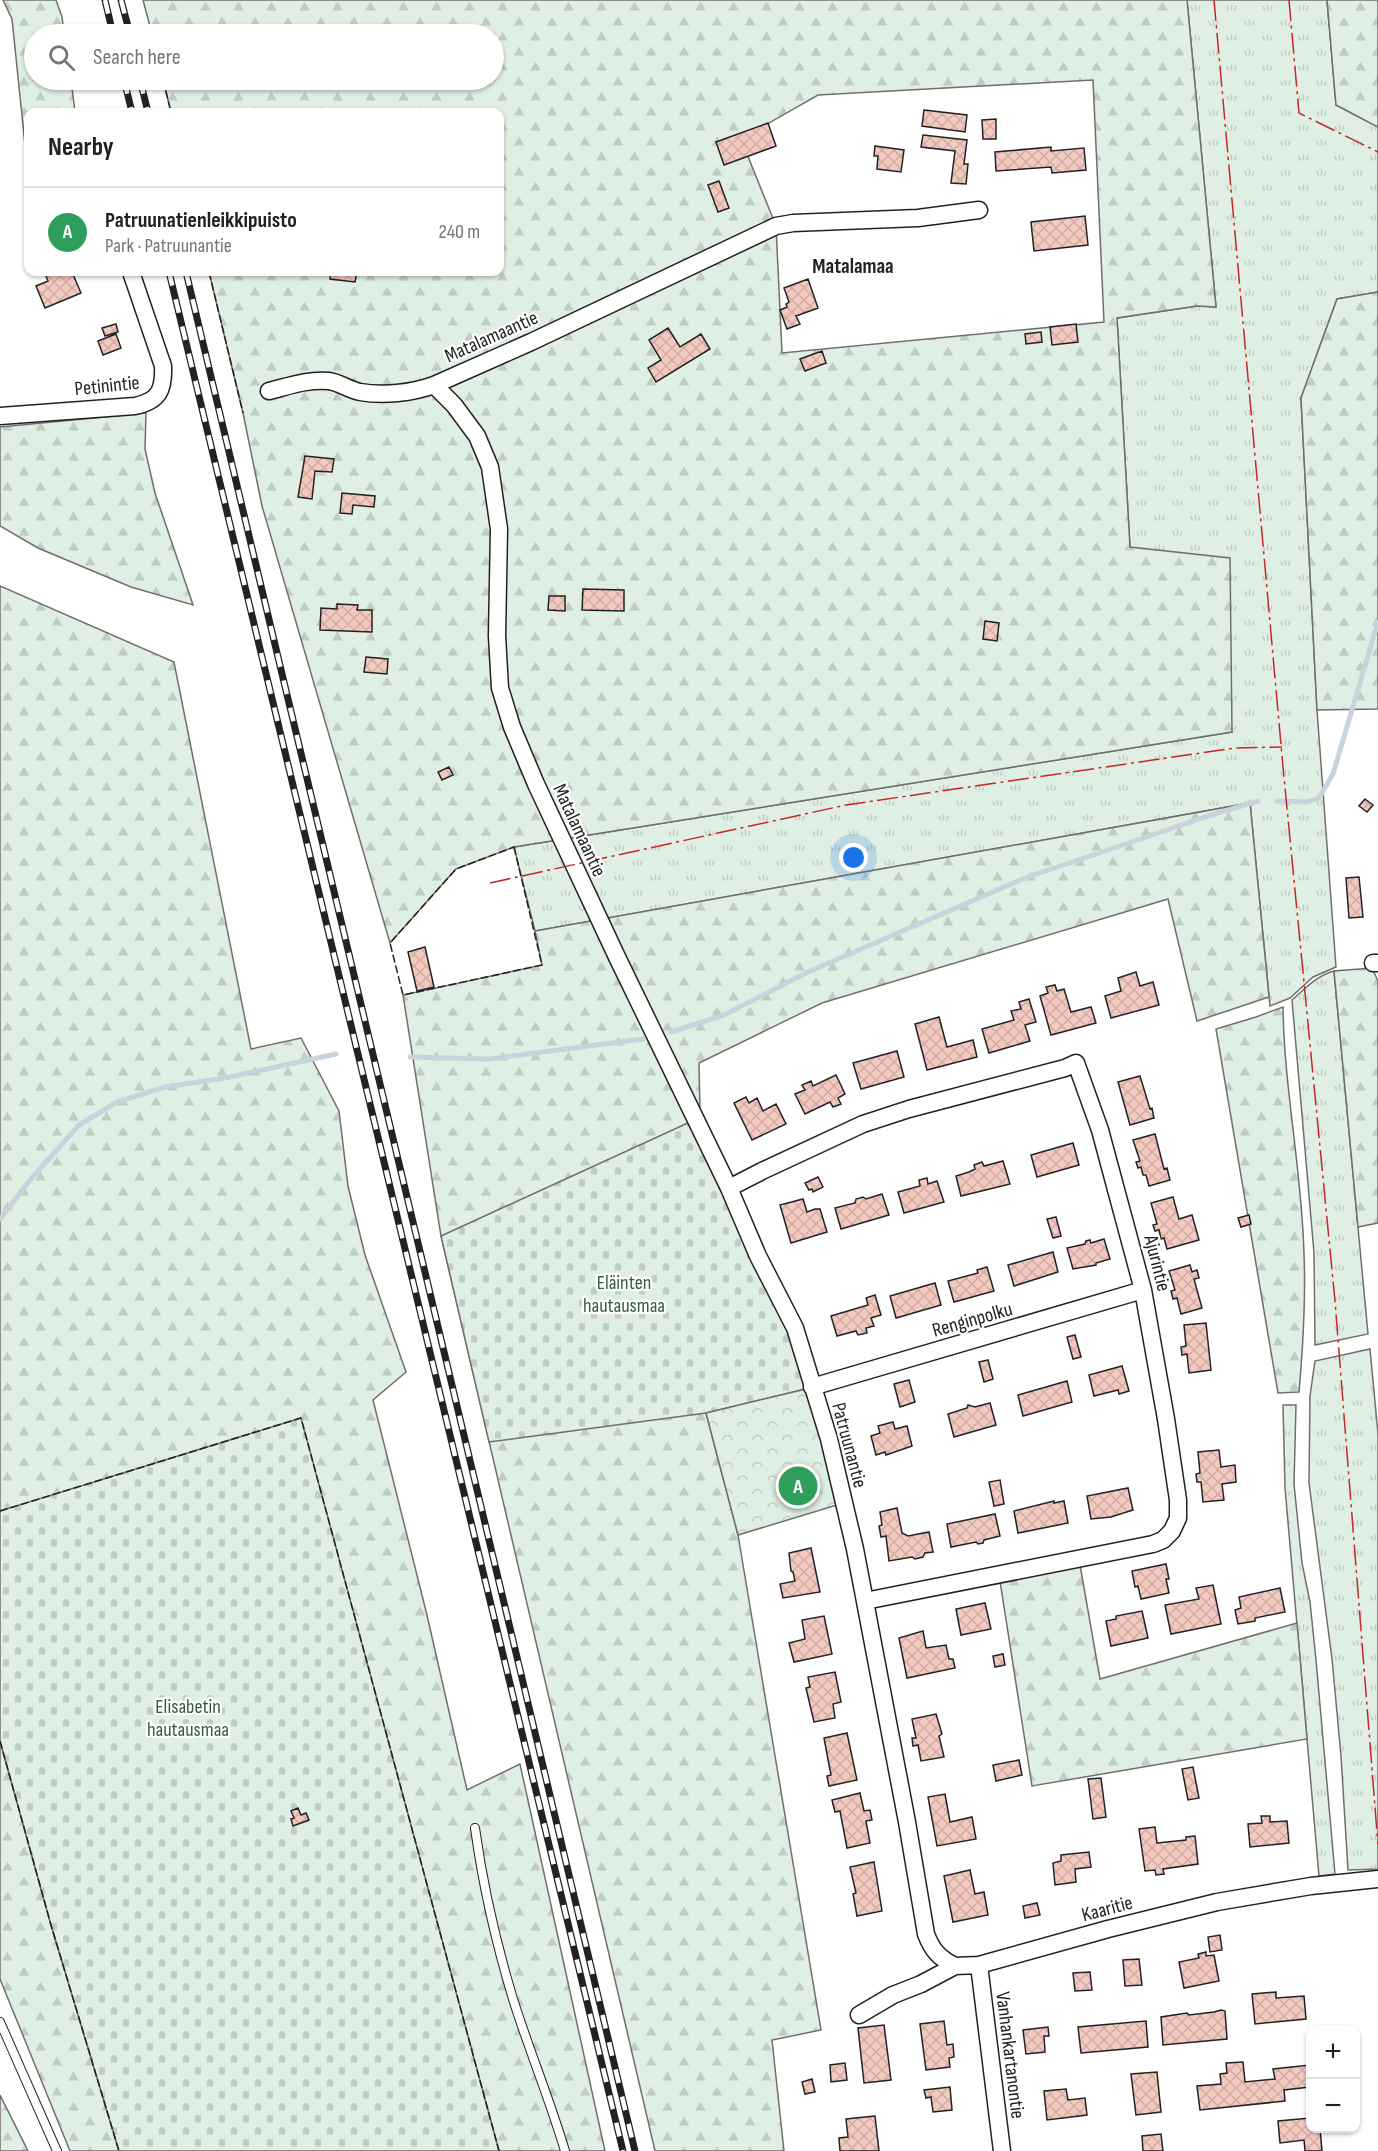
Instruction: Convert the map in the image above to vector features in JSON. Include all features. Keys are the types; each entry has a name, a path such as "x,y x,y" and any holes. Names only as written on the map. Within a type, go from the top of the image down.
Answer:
{"street":[{"name":"Matalamaantie","path":"617,957 536,784 512,727 500,688 497,636 499,529 490,467 477,436 454,405 434,385 531,342 776,226 793,223 918,218 979,210"},
{"name":"Petinintie","path":"0,416 135,406 147,403 158,394 164,378 163,366 132,276"},
{"path":"269,391 299,383 331,381 344,388 383,394 434,385"},
{"name":"Patruunantie","path":"617,957 795,1328 831,1450 865,1601 926,1934 931,1947 943,1960 955,1966"},
{"name":"Ajurintie","path":"729,1188 862,1124 909,1109 1065,1068 1076,1063 1084,1080 1100,1130 1143,1290 1179,1500 1178,1518 1172,1531 1163,1540 1154,1544 865,1601"},
{"name":"Renginpolku","path":"812,1387 1143,1290"},
{"name":"Kaaritie","path":"859,2015 893,1995 921,1984 955,1966 979,1965 1217,1902 1311,1886 1378,1879"},
{"name":"Vanhankartanontie","path":"979,1965 1002,2151"}],"lane":[{"path":"475,1828 482,1877 494,1931 513,1999 565,2151"},
{"path":"0,2022 57,2151"}],"green space":[{"path":"3,0 56,0 63,24 24,24 24,90 72,90 74,108 24,108 24,135 12,19"},
{"path":"143,0 1187,0 1216,307 1197,306 1117,318 1130,547 1230,558 1232,732 514,847 456,869 390,943 262,506 243,413 210,276 504,276 504,108 170,108 166,90 504,90 504,24 149,24","holes":["1093,80 1104,322 782,353 776,226 741,139 818,95"]},
{"path":"1187,0 1327,0 1336,105 1378,127 1378,292 1337,299 1301,398 1317,710 1336,967 1313,977 1290,998 1270,1006 1250,803 535,931 514,847 1232,732 1130,547 1117,318 1197,306 1216,307"},
{"path":"1327,0 1378,0 1378,127 1336,105"},
{"path":"1378,292 1378,709 1317,710 1301,398 1337,299"},
{"path":"146,413 145,449 155,493 193,605 131,587 38,548 0,526 0,427"},
{"path":"0,586 174,662 251,1049 301,1038 339,1111 348,1186 365,1255 406,1372 373,1400 426,1611 467,1790 520,1764 605,2151 499,2151 406,1809 66,1492 0,1511"},
{"path":"1250,803 1269,997 1197,1021 1168,899 822,1003 699,1063 706,1413 738,1535 821,2030 772,2040 784,2151 655,2151 441,1236 403,995 542,965 535,931"},
{"path":"1372,968 1378,981 1378,1223 1358,1227 1334,971"},
{"path":"1334,971 1368,1334 1315,1345 1314,1253 1292,1000 1316,979"},
{"path":"1283,1007 1286,1069 1303,1223 1305,1288 1299,1392 1278,1393 1216,1029"},
{"name":"Eläinten hautausmaa","path":"690,1122 788,1330 806,1389 706,1413 489,1442 441,1236"},
{"path":"1370,1349 1378,1434 1378,1869 1348,1870 1332,1659 1309,1483 1310,1396 1315,1361"},
{"path":"806,1389 822,1439 837,1505 738,1535 706,1413"},
{"path":"1283,1405 1296,1405 1294,1484 1302,1563 1310,1602 1335,1874 1319,1876 1285,1488"},
{"name":"Elisabetin hautausmaa","path":"301,1418 499,2151 119,2151 51,1925 0,1741 0,1511"},
{"path":"1080,1565 1100,1679 1297,1623 1307,1739 1032,1786 1000,1581"},
{"path":"0,1741 51,1925 119,2151 70,2151 0,1979"},
{"path":"0,2095 28,2151 0,2151"}],"building":[{"path":"924,110 967,115 965,132 922,126"},
{"path":"996,119 996,139 983,139 982,120"},
{"path":"768,123 776,146 724,165 716,142"},
{"path":"923,135 967,140 964,164 968,164 966,184 951,183 955,151 921,147"},
{"path":"875,146 904,150 901,172 877,169 878,156 874,156"},
{"path":"1051,147 1051,151 1084,148 1086,170 1052,173 1051,167 996,171 995,152"},
{"path":"719,181 729,208 718,212 708,185"},
{"path":"1085,216 1088,245 1034,251 1031,222"},
{"path":"46,276 74,276 81,293 45,308 36,286 48,281"},
{"path":"330,276 356,276 355,282 330,279"},
{"path":"808,279 818,308 796,316 800,324 787,329 780,310 787,307 786,304 789,302 784,288"},
{"path":"116,324 118,332 105,336 102,328"},
{"path":"1076,324 1078,342 1052,345 1050,327"},
{"path":"668,328 680,347 701,334 710,349 656,382 648,368 661,360 649,340"},
{"path":"1041,332 1042,342 1026,344 1025,334"},
{"path":"116,334 121,348 103,355 98,341"},
{"path":"822,351 826,363 805,371 800,359"},
{"path":"305,456 334,459 332,472 315,471 312,499 298,497"},
{"path":"342,493 375,496 374,507 353,505 352,514 340,513"},
{"path":"583,589 624,590 624,611 582,610"},
{"path":"549,596 565,596 565,611 548,610"},
{"path":"337,604 358,605 357,610 372,610 372,632 320,630 321,608 337,609"},
{"path":"985,621 999,623 997,641 983,639"},
{"path":"366,657 388,659 387,674 364,672"},
{"path":"449,767 453,775 442,780 438,772"},
{"path":"1365,799 1373,805 1367,812 1359,806"},
{"path":"1359,877 1363,917 1349,918 1346,878"},
{"path":"425,947 434,987 417,991 408,952"},
{"path":"1136,972 1140,986 1153,982 1159,1005 1111,1018 1105,996 1121,991 1118,978"},
{"path":"1055,985 1057,991 1064,989 1071,1012 1091,1007 1096,1023 1051,1035 1040,996 1048,993 1046,987"},
{"path":"1029,999 1036,1022 1025,1025 1030,1041 989,1053 982,1029 1014,1020 1011,1011 1021,1009 1019,1002"},
{"path":"939,1017 947,1047 973,1040 977,1057 927,1070 915,1024"},
{"path":"897,1051 904,1077 861,1089 853,1063"},
{"path":"836,1075 845,1094 838,1098 841,1104 833,1107 830,1102 805,1114 795,1094 805,1090 802,1085 811,1081 813,1086"},
{"path":"1140,1076 1154,1118 1130,1125 1118,1082"},
{"path":"746,1097 749,1103 757,1098 763,1111 776,1104 786,1124 752,1140 734,1103"},
{"path":"1155,1134 1164,1169 1167,1168 1170,1180 1149,1186 1146,1175 1143,1175 1141,1167 1138,1168 1136,1162 1140,1161 1133,1140"},
{"path":"1073,1143 1079,1165 1037,1177 1031,1155"},
{"path":"1003,1161 1010,1184 961,1196 956,1176 975,1169 974,1165 982,1162 984,1166"},
{"path":"818,1177 823,1187 813,1192 812,1189 809,1190 805,1183"},
{"path":"927,1178 928,1184 937,1181 944,1202 904,1213 898,1192 920,1186 919,1180"},
{"path":"882,1194 889,1215 841,1229 835,1208 855,1203 856,1199 863,1197 866,1199"},
{"path":"1173,1197 1179,1219 1192,1215 1199,1240 1167,1249 1159,1230 1155,1231 1153,1225 1157,1224 1151,1203"},
{"path":"803,1199 807,1212 820,1209 827,1232 791,1243 780,1205"},
{"path":"1249,1215 1251,1224 1241,1227 1238,1218"},
{"path":"1056,1217 1061,1236 1053,1238 1047,1219"},
{"path":"1104,1239 1110,1259 1096,1263 1096,1265 1073,1269 1067,1248 1085,1244 1090,1240 1091,1243"},
{"path":"1053,1252 1058,1272 1014,1286 1008,1265"},
{"path":"1190,1265 1192,1272 1197,1270 1199,1278 1194,1279 1202,1308 1181,1314 1177,1298 1173,1299 1171,1291 1175,1290 1169,1271"},
{"path":"987,1267 994,1291 954,1302 948,1281 978,1273 977,1270"},
{"path":"935,1283 941,1305 896,1318 890,1296"},
{"path":"875,1295 881,1315 871,1318 874,1326 866,1328 867,1333 858,1335 856,1331 837,1336 831,1316 868,1305 866,1298"},
{"path":"1206,1323 1211,1370 1189,1373 1187,1354 1182,1355 1181,1347 1186,1346 1184,1325"},
{"path":"1075,1335 1081,1357 1073,1359 1067,1337"},
{"path":"988,1360 993,1379 984,1382 979,1362"},
{"path":"1122,1366 1129,1391 1119,1394 1118,1390 1094,1396 1089,1375"},
{"path":"909,1380 915,1402 900,1407 894,1384"},
{"path":"1067,1381 1072,1402 1023,1416 1018,1395"},
{"path":"990,1403 996,1425 954,1437 948,1414 967,1408 968,1405 975,1407"},
{"path":"893,1422 895,1429 907,1426 912,1446 886,1455 885,1452 876,1455 871,1436 880,1433 878,1426"},
{"path":"1219,1450 1221,1467 1235,1465 1236,1482 1222,1484 1224,1500 1203,1502 1201,1482 1197,1482 1196,1474 1200,1473 1198,1452"},
{"path":"1000,1480 1004,1504 994,1506 989,1482"},
{"path":"1128,1488 1133,1510 1111,1517 1091,1519 1087,1496"},
{"path":"1054,1501 1054,1503 1064,1501 1068,1523 1018,1533 1014,1511"},
{"path":"897,1508 902,1533 908,1536 929,1532 933,1552 925,1553 923,1557 915,1559 912,1557 889,1561 886,1536 881,1537 880,1512"},
{"path":"995,1514 1000,1536 984,1540 983,1543 976,1542 951,1547 947,1524"},
{"path":"811,1548 820,1592 783,1598 780,1584 795,1581 791,1571 789,1553"},
{"path":"1166,1564 1169,1593 1141,1599 1138,1586 1135,1587 1132,1571"},
{"path":"1213,1585 1221,1624 1171,1634 1165,1605 1199,1599 1196,1588"},
{"path":"1280,1588 1285,1612 1238,1624 1235,1610 1241,1608 1239,1597"},
{"path":"985,1603 991,1629 961,1635 956,1609"},
{"path":"1142,1611 1148,1638 1111,1646 1106,1621 1116,1619 1116,1616"},
{"path":"824,1616 832,1654 794,1662 789,1643 805,1639 802,1620"},
{"path":"923,1631 926,1648 946,1645 949,1659 953,1659 955,1668 907,1678 899,1638"},
{"path":"1003,1654 1005,1665 995,1667 993,1656"},
{"path":"835,1672 841,1702 833,1704 835,1718 814,1722 806,1688 810,1687 808,1677"},
{"path":"936,1714 942,1734 939,1736 944,1757 921,1761 918,1745 913,1746 912,1738 916,1738 912,1719"},
{"path":"847,1733 857,1780 829,1786 827,1776 831,1775 824,1738"},
{"path":"1019,1760 1022,1775 996,1781 993,1765"},
{"path":"1193,1767 1199,1798 1188,1800 1182,1769"},
{"path":"1101,1778 1106,1817 1093,1819 1088,1779"},
{"path":"860,1793 864,1811 870,1810 872,1820 866,1821 870,1843 847,1848 840,1811 835,1812 832,1800"},
{"path":"945,1794 950,1822 972,1817 976,1839 937,1846 928,1797"},
{"path":"298,1808 301,1815 306,1813 309,1820 293,1826 291,1819 294,1818 291,1811"},
{"path":"1261,1816 1270,1816 1270,1822 1287,1821 1289,1843 1250,1847 1248,1824 1262,1823"},
{"path":"1155,1827 1157,1843 1186,1840 1186,1837 1195,1836 1198,1864 1163,1869 1164,1874 1156,1875 1155,1870 1145,1871 1139,1829"},
{"path":"1089,1852 1091,1867 1075,1869 1076,1882 1055,1885 1053,1863 1061,1861 1061,1855"},
{"path":"874,1862 882,1911 857,1916 853,1894 856,1893 850,1867"},
{"path":"970,1870 975,1894 984,1892 988,1915 953,1922 944,1876"},
{"path":"1037,1903 1040,1915 1025,1918 1023,1906"},
{"path":"1220,1935 1222,1950 1210,1952 1208,1937"},
{"path":"1206,1952 1206,1956 1214,1955 1219,1981 1184,1988 1179,1962 1199,1958 1198,1954"},
{"path":"1139,1959 1142,1985 1125,1986 1123,1960"},
{"path":"1090,1972 1092,1990 1075,1991 1073,1973"},
{"path":"1276,1992 1276,1998 1304,1996 1306,2019 1255,2024 1252,1994"},
{"path":"1225,2011 1227,2039 1163,2045 1161,2017"},
{"path":"944,2021 947,2045 953,2044 954,2057 949,2058 950,2067 926,2070 920,2024"},
{"path":"1146,2021 1148,2047 1081,2053 1078,2027"},
{"path":"884,2025 891,2080 864,2083 858,2028"},
{"path":"1048,2027 1049,2036 1044,2036 1045,2052 1026,2054 1023,2030"},
{"path":"1243,2062 1245,2082 1275,2079 1273,2069 1306,2065 1306,2087 1284,2090 1285,2101 1200,2110 1197,2086 1221,2084 1220,2074 1227,2073 1226,2063"},
{"path":"845,2063 847,2080 831,2082 830,2065"},
{"path":"1157,2072 1161,2112 1136,2115 1131,2074"},
{"path":"812,2079 815,2092 805,2094 802,2082"},
{"path":"950,2087 952,2110 933,2112 931,2097 926,2098 924,2090"},
{"path":"1066,2089 1068,2100 1085,2098 1087,2115 1047,2120 1044,2091"},
{"path":"875,2116 879,2151 840,2151 839,2138 848,2137 846,2119"},
{"path":"1306,2118 1306,2133 1320,2133 1322,2151 1305,2151 1304,2140 1280,2143 1278,2121"},
{"path":"1161,2134 1163,2151 1143,2151 1142,2136"}],"waterway":[{"path":"1277,801 1307,802 1319,798 1333,774 1378,622"},
{"path":"671,1032 724,1015 808,972 1025,878 1258,801"},
{"path":"410,1057 489,1059 643,1039"},
{"path":"0,1219 30,1180 79,1125 117,1102 165,1087 225,1078 336,1054"}],"railway":[{"path":"105,0 111,24"},
{"path":"121,0 127,24"},
{"path":"126,90 131,108"},
{"path":"142,90 147,108"},
{"path":"170,276 623,2151"},
{"path":"187,276 635,2151"}],"fence":[{"path":"166,90 170,108"},
{"path":"210,276 243,413"},
{"path":"514,847 542,965 403,995 390,943 456,869 514,847"},
{"path":"0,1511 301,1418 499,2151"},
{"path":"0,1741 51,1925 119,2151"}],"power":[{"path":"1214,0 1283,767 1335,1301 1378,1845"},
{"path":"1289,0 1299,113 1378,152"},
{"path":"490,883 846,805 1235,748 1282,747"}],"place":[{"name":"Patruunatienleikkipuisto","path":"798,1486"}],"district":[{"name":"Matalamaa","path":"853,266"}]}
